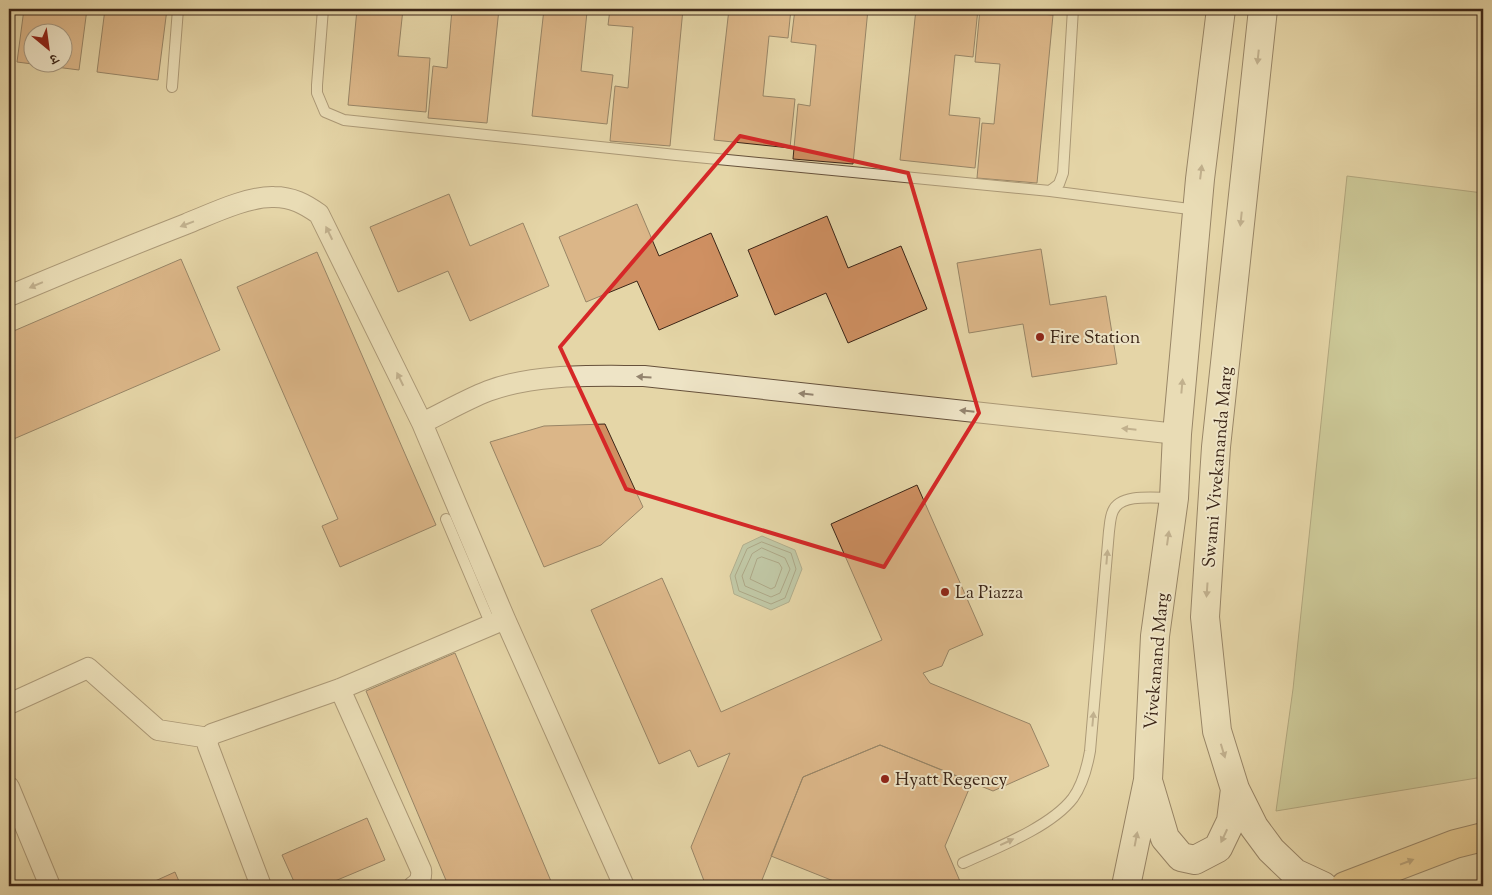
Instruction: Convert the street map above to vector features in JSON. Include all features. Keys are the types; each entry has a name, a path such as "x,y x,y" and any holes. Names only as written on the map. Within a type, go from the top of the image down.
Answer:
{"main road":[{"path":"1345,886 1455,844 1483,837"}],"street":[{"path":"422,423 488,391 536,380 590,376 644,376 1177,434 1198,210 1221,9"},
{"name":"Swami Vivekananda Marg","path":"1263,9 1216,447 1205,617 1217,731 1234,788 1254,827 1271,850 1295,872 1322,886"},
{"path":"9,296 236,204 272,196 290,198 303,203 319,214 422,423 498,622 624,886"},
{"name":"Vivekanand Marg","path":"1126,886 1148,780 1155,636 1174,498 1177,434"},
{"path":"261,886 208,746 209,738 212,734 340,689 498,622"},
{"path":"9,704 88,668 158,730 209,738"},
{"path":"340,689 421,870 422,875 419,882 414,886"},
{"path":"1148,780 1165,838 1180,857 1195,860 1218,848 1231,821 1234,788"},
{"path":"9,787 50,886"}],"lane":[{"path":"172,87 178,9"},
{"path":"324,9 317,93 325,112 344,120 706,158 1050,191 1198,210"},
{"path":"1050,191 1060,184 1062,173 1073,9"},
{"path":"963,863 1042,824 1072,799 1082,783 1090,751 1109,531 1113,511 1116,506 1123,502 1137,498 1174,498"},
{"path":"446,519 498,622"}],"highlighted area":[{"path":"740,136 908,173 979,413 884,567 626,489 560,347"}],"shaded area":[{"path":"1347,176 1483,193 1483,777 1276,811 1293,689"}],"water":[{"path":"762,536 795,550 802,569 789,602 771,610 734,594 730,576 743,545"}],"building":[{"path":"24,9 87,9 79,70 72,69 72,22 22,22"},
{"path":"105,9 167,9 158,80 97,72"},
{"path":"357,9 403,9 398,56 430,58 426,112 348,105"},
{"path":"452,9 499,9 487,123 428,118 433,66 447,68"},
{"path":"544,9 606,9 605,13 587,12 581,71 613,75 607,124 532,116"},
{"path":"610,9 683,9 670,146 610,141 615,86 628,88 633,27 608,25"},
{"path":"729,9 791,9 788,38 769,36 763,96 795,99 790,148 714,140"},
{"path":"795,9 868,9 853,164 793,159 798,104 810,106 816,45 791,42"},
{"path":"916,9 978,9 973,57 955,55 949,115 980,118 975,168 900,160"},
{"path":"980,9 1053,15 1037,183 977,178 982,123 994,124 1000,64 975,62"},
{"path":"22,24 22,63 17,62"},
{"path":"449,194 470,246 523,223 549,286 470,321 448,271 398,292 370,227"},
{"path":"637,204 659,256 711,233 738,296 659,330 637,281 586,302 559,237"},
{"path":"827,216 848,268 901,246 927,309 848,343 826,293 775,315 748,250"},
{"path":"1041,249 1050,305 1106,296 1117,364 1032,377 1023,324 969,333 957,263"},
{"path":"317,252 436,525 340,567 322,526 338,519 237,287"},
{"path":"181,259 220,350 9,441 9,333"},
{"path":"605,424 643,507 601,545 544,567 490,442 544,426"},
{"path":"917,485 983,635 949,650 942,666 923,673 930,683 1030,724 1049,766 993,791 880,745 803,777 760,885 706,886 691,847 730,753 698,767 690,750 659,764 591,610 662,578 721,712 882,640 831,524"},
{"path":"455,653 553,886 446,886 448,885 366,691"},
{"path":"880,745 972,782 945,846 962,886 846,886 771,856 803,777"},
{"path":"367,818 385,860 323,886 296,886 282,855"},
{"path":"175,872 181,886 144,886"}],"place":[{"name":"Fire Station","path":"1040,337"},
{"name":"La Piazza","path":"945,592"},
{"name":"Hyatt Regency","path":"885,779"}]}
